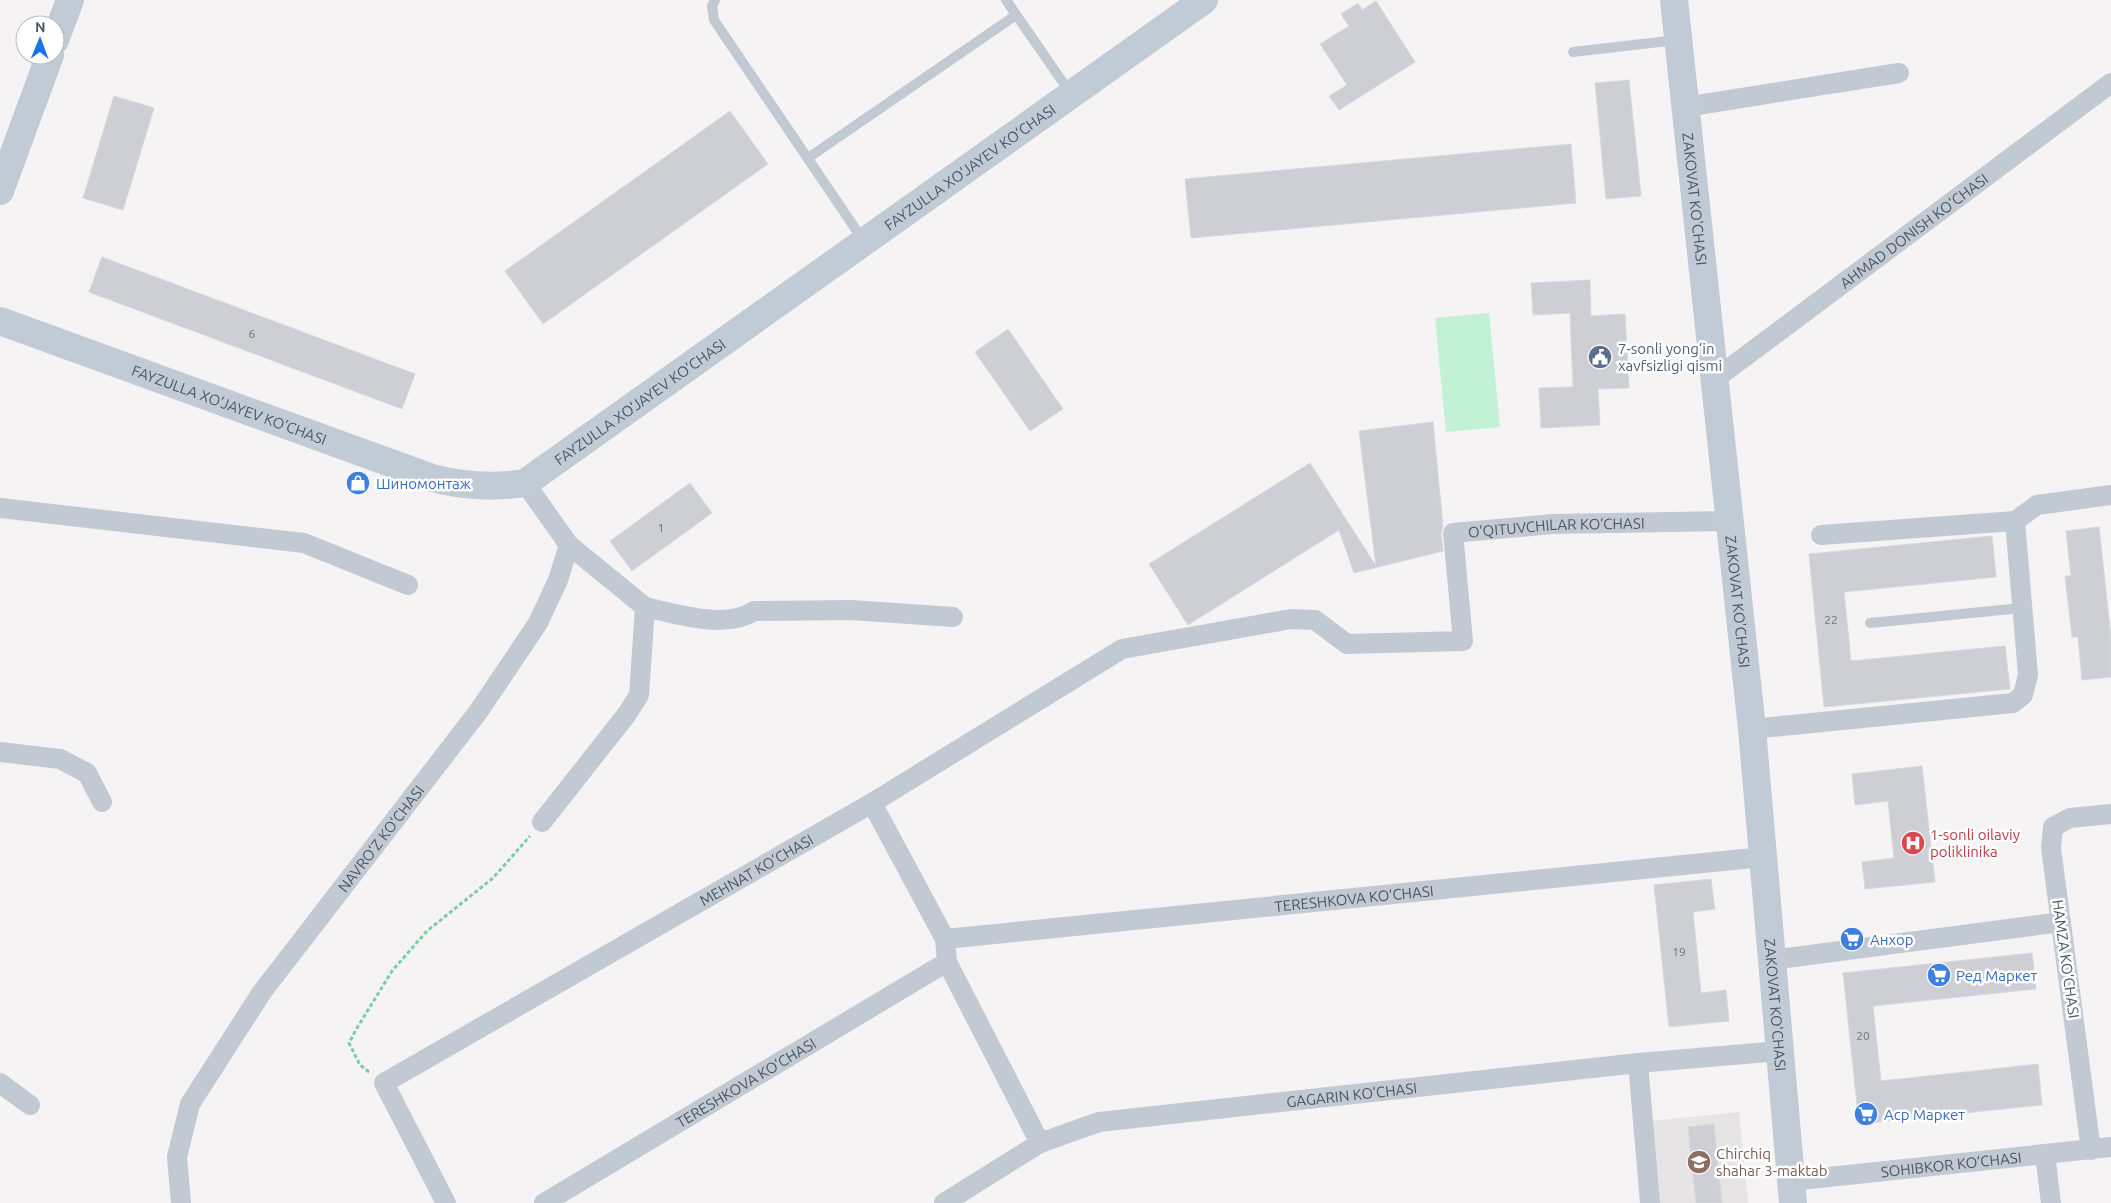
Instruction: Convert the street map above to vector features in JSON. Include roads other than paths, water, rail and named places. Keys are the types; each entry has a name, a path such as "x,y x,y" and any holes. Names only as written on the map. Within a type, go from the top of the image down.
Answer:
{"main road":[{"path":"64,15 70,0"},
{"name":"ZAKOVAT KO'CHASI","path":"1674,0 1752,729 1792,1192"},
{"name":"FAYZULLA XO‘JAYEV KO‘CHASI","path":"0,321 432,478 478,486 510,486 525,483 1072,94 1196,2"},
{"path":"0,191 46,65"}],"street":[{"path":"1685,107 1899,73"},
{"name":"AHMAD DONISH KO‘CHASI","path":"1715,379 2111,83"},
{"path":"525,483 569,545 645,608 707,620 746,617 754,611 851,610 954,617"},
{"path":"1821,535 2015,521 2037,505 2111,495"},
{"path":"0,508 304,543 408,585"},
{"name":"O‘QITUVCHILAR KO‘CHASI","path":"1122,649 1291,619 1315,620 1347,644 1463,641 1453,533 1553,524 1729,521"},
{"path":"1752,729 2013,703 2023,695 2028,675 2015,521"},
{"name":"NAVRO‘Z KO‘CHASI","path":"181,1203 177,1157 190,1104 262,992 478,712 538,623 558,580 569,545"},
{"path":"542,822 627,714 639,695 645,608"},
{"name":"MEHNAT KO‘CHASI","path":"446,1203 384,1083 872,803 1122,649"},
{"path":"0,752 60,759 87,773 102,802"},
{"path":"872,803 945,939 947,962 1040,1143"},
{"name":"HAMZA KO‘CHASI","path":"2101,1148 2061,922 2052,848 2053,827 2070,818 2111,814"},
{"name":"TERESHKOVA KO‘CHASI","path":"945,939 1762,857"},
{"path":"1772,960 2061,922"},
{"name":"TERESHKOVA KO‘CHASI","path":"544,1203 947,962"},
{"name":"GAGARIN KO‘CHASI","path":"944,1203 1040,1143 1099,1122 1638,1064 1780,1051"},
{"path":"1638,1064 1650,1203"},
{"path":"0,1083 30,1105"},
{"name":"SOHIBKOR KO‘CHASI","path":"1792,1192 2044,1154 2101,1148"},
{"path":"2044,1154 2051,1203"}],"lane":[{"path":"715,0 712,6 714,20 865,242"},
{"path":"1006,0 1072,94"},
{"path":"808,158 1016,15"},
{"path":"1573,52 1678,40"},
{"path":"1870,623 2022,608"}],"place":[{"name":"7-sonli yong‘in xavfsizligi qismi","path":"1600,357"},
{"name":"Шиномонтаж","path":"358,483"},
{"name":"1-sonli oilaviy poliklinika","path":"1913,843"},
{"name":"Анхор","path":"1852,939"},
{"name":"Ред Маркет","path":"1939,975"},
{"name":"Аср Маркет","path":"1866,1114"},
{"name":"Chirchiq shahar 3-maktab","path":"1699,1162"}]}
